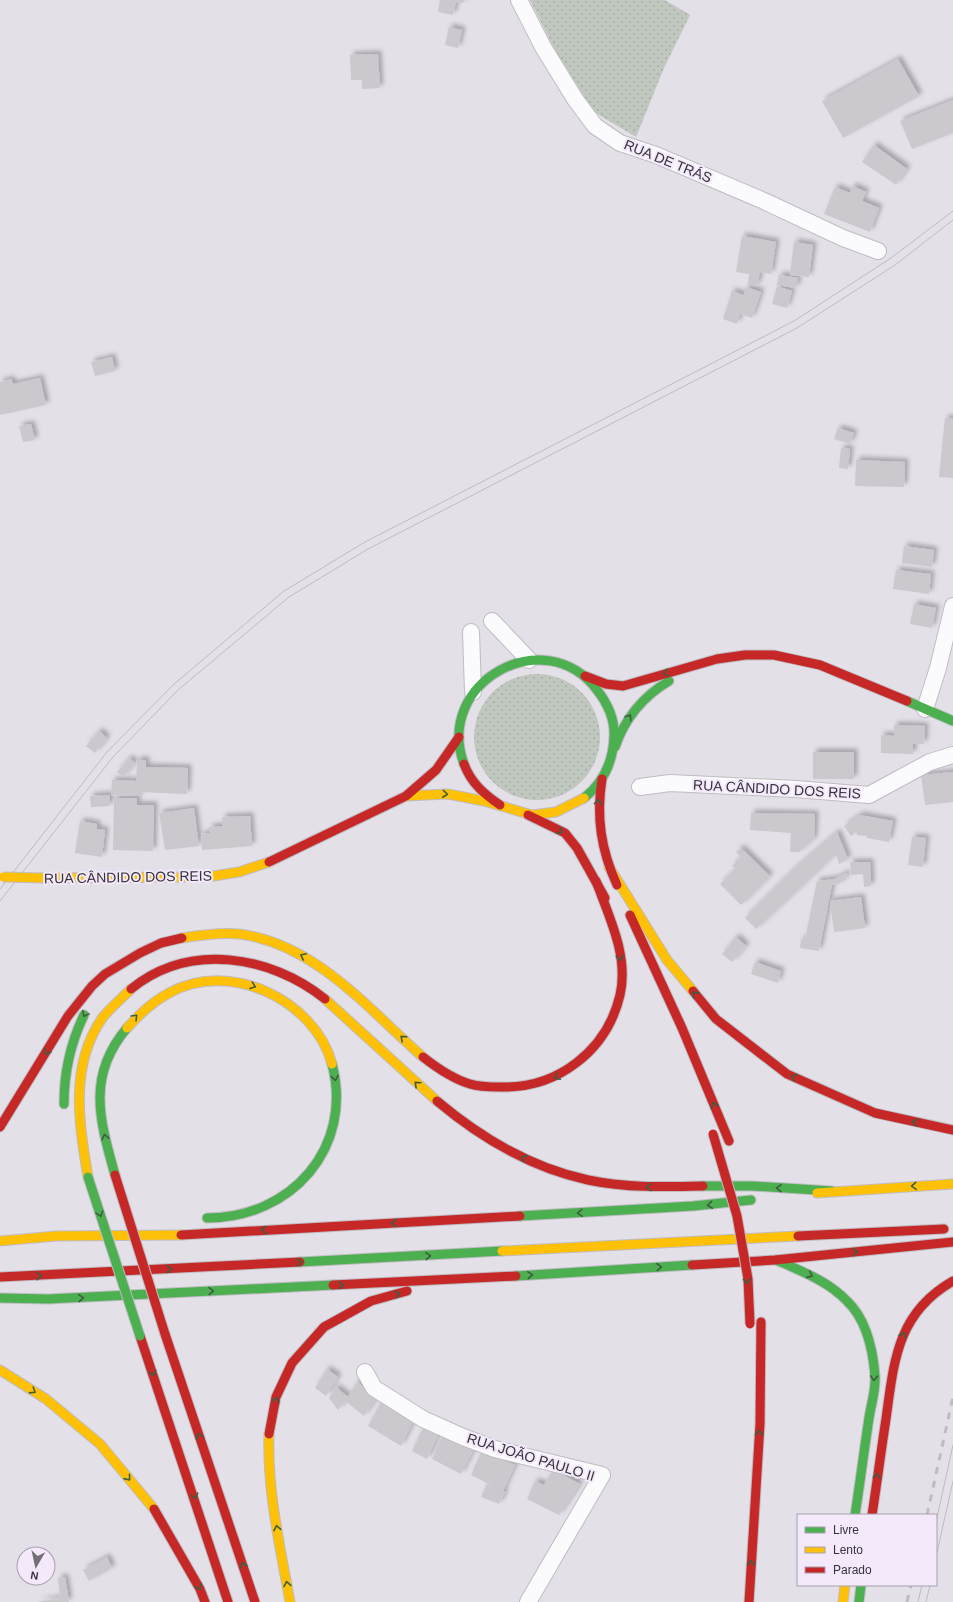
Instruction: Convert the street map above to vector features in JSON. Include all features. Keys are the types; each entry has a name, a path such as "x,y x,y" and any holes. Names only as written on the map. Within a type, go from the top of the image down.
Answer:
{"main road":[{"path":"584,676 606,684 623,686 717,659 745,655 774,655 820,665 953,721"},
{"path":"613,752 618,735 629,716 645,695 666,683 717,659"},
{"name":"RUA CÂNDIDO DOS REIS","path":"406,796 436,793 454,795 500,805 525,814 547,814 568,808 587,796 602,779 613,752 614,731 610,710 599,691 584,676 567,666 549,660 529,660 508,665 488,676 473,692 462,713 459,737 461,758 470,777 483,793 500,805"},
{"name":"RUA CÂNDIDO DOS REIS","path":"2,877 207,877 239,872 270,862 406,796 424,784 442,765 459,737"},
{"path":"602,779 597,802 603,850 609,867 682,1028 730,1145"},
{"path":"525,814 565,833 577,848 596,881 627,945"},
{"path":"609,867 667,960 716,1019 775,1065 787,1074 876,1113 953,1130"},
{"path":"0,1127 22,1094 68,1017 102,976 161,943 197,936 238,934 278,944 312,960 437,1069 471,1085 508,1090 530,1087 557,1078 578,1064 601,1038 611,1021 619,998 622,971 619,945 596,881"},
{"path":"228,1602 202,1519 88,1177 77,1103 81,1069 88,1044 103,1017 134,985 170,967 201,959 238,958 276,968 314,990 441,1105 480,1135 539,1166 570,1176 607,1184 643,1186 755,1186 832,1191"},
{"path":"109,983 127,962"},
{"path":"198,1219 236,1216 276,1202 301,1182 318,1162 331,1137 338,1108 335,1075 326,1044 304,1016 278,995 243,982 208,981 178,988 151,1002 131,1020 112,1048 103,1074 99,1103 104,1136 165,1334 255,1602"},
{"path":"65,1111 65,1064 71,1040 87,1009"},
{"path":"712,1130 737,1216 748,1279 750,1328"},
{"path":"73,1150 88,1177"},
{"path":"739,1177 749,1213"},
{"path":"778,1197 832,1191 953,1184"},
{"path":"56,1236 161,1236 686,1207 763,1199"},
{"path":"0,1241 56,1236 138,1225"},
{"path":"751,1228 758,1270"},
{"path":"0,1278 953,1228"},
{"path":"0,1298 48,1299 491,1278 775,1260 953,1242"},
{"path":"775,1260 819,1279 837,1290 849,1301 861,1317 868,1334 874,1356 875,1378 855,1514"},
{"path":"290,1602 271,1498 268,1462 269,1429 276,1397 292,1363 324,1327 371,1301 408,1291 491,1278"},
{"path":"872,1514 893,1367 900,1342 909,1323 921,1308 936,1292 953,1281"},
{"path":"749,1602 760,1424 761,1318"},
{"path":"0,1370 46,1399 100,1444 156,1512 200,1589 205,1602"},
{"path":"843,1602 845,1586"},
{"path":"859,1602 861,1586"}],"street":[{"name":"RUA DE TRÁS","path":"519,0 543,47 595,126 620,143 656,155 764,201 849,240 878,251"},
{"path":"925,709 938,668 953,606"},
{"path":"492,621 529,660"},
{"path":"471,632 473,692"},
{"name":"RUA CÂNDIDO DOS REIS","path":"640,787 670,783 869,794 930,762 953,755"},
{"name":"RUA JOÃO PAULO II","path":"365,1372 374,1388 423,1419 463,1437 495,1449 602,1475 528,1602"}],"shaded area":[{"path":"530,0 665,0 690,15 664,68 636,137 594,112 555,50"},
{"path":"531,674 543,674 561,678 582,692 596,713 600,737 596,761 582,782 561,796 543,800 531,800 513,796 492,782 478,761 474,743 474,731 478,713 492,692 513,678"}],"building":[{"path":"440,0 464,0 463,3 456,2 453,15 438,12"},
{"path":"449,27 462,30 458,48 445,45"},
{"path":"378,54 380,88 362,89 362,80 351,80 350,55"},
{"path":"898,59 919,96 843,138 822,101"},
{"path":"953,100 953,133 912,149 900,121"},
{"path":"874,145 907,169 896,185 862,162"},
{"path":"852,186 866,192 862,201 879,208 870,232 824,214 835,187 850,193"},
{"path":"742,236 776,242 771,274 760,272 757,286 748,284 749,274 736,272"},
{"path":"794,242 813,245 809,277 790,275"},
{"path":"779,275 798,278 796,288 777,285"},
{"path":"777,286 792,291 787,308 772,304"},
{"path":"746,287 761,292 752,318 740,314 737,324 723,319 732,291 744,295"},
{"path":"112,357 115,371 95,376 91,362"},
{"path":"40,378 46,405 0,415 0,382 11,379 13,384"},
{"path":"945,418 953,419 953,478 939,477"},
{"path":"31,424 35,440 23,442 19,426"},
{"path":"838,428 854,433 850,444 834,439"},
{"path":"841,448 850,449 848,469 839,468"},
{"path":"856,460 905,462 904,487 855,486"},
{"path":"904,546 934,550 932,567 902,563"},
{"path":"896,570 931,574 929,594 893,589"},
{"path":"914,604 936,608 932,628 910,624"},
{"path":"894,725 925,726 924,744 913,744 913,754 881,753 881,735 894,736"},
{"path":"99,731 107,738 95,753 86,746"},
{"path":"813,752 854,752 854,779 813,779"},
{"path":"129,758 135,763 123,777 117,772"},
{"path":"137,760 146,760 146,767 188,768 187,794 141,792 141,796 111,795 112,780 136,781"},
{"path":"953,772 953,802 925,805 921,775"},
{"path":"110,795 110,806 91,807 90,796"},
{"path":"114,798 137,798 137,805 154,805 153,851 113,850"},
{"path":"194,808 199,846 165,850 159,813"},
{"path":"751,813 815,814 814,839 799,852 790,852 791,833 750,830"},
{"path":"860,815 893,821 889,842 857,835 857,831 851,836 844,826"},
{"path":"250,816 252,846 202,850 201,834 210,833 209,827 223,826 222,817"},
{"path":"80,821 97,824 97,829 105,830 102,857 75,853"},
{"path":"837,832 848,859 839,864 836,854 756,929 745,918 795,868"},
{"path":"912,837 926,838 923,867 908,865"},
{"path":"741,848 770,876 741,905 720,884 736,869 732,866 741,857 736,852"},
{"path":"850,862 870,862 871,886 864,887 863,874 851,875"},
{"path":"846,873 848,875 839,884 832,885 819,951 800,948 801,939 805,939 817,881 835,879"},
{"path":"861,897 865,928 834,932 830,901"},
{"path":"736,937 746,946 732,962 722,954"},
{"path":"755,962 781,971 778,983 751,974"},
{"path":"327,1369 338,1377 326,1396 315,1388"},
{"path":"357,1382 377,1397 364,1416 345,1401 338,1410 329,1398 336,1387 348,1397"},
{"path":"382,1401 413,1422 401,1446 368,1426"},
{"path":"424,1426 439,1433 427,1459 412,1451"},
{"path":"443,1434 474,1449 461,1474 432,1459"},
{"path":"482,1450 515,1465 503,1491 471,1475"},
{"path":"553,1470 580,1484 559,1515 527,1499 535,1481 544,1485"},
{"path":"487,1484 505,1492 499,1504 481,1497"},
{"path":"107,1557 112,1568 89,1581 83,1570"},
{"path":"65,1577 69,1602 36,1602 60,1598 58,1578"}],"tram line":[{"path":"0,889 107,752 173,685 284,591 365,542 794,321 891,258 953,211"},
{"path":"0,901 113,757 178,690 289,597 368,549 797,328 895,265 953,220"},
{"path":"937,1517 953,1445"},
{"path":"937,1553 953,1481"},
{"path":"918,1602 922,1586"},
{"path":"926,1602 930,1586"}],"railway":[{"path":"927,1514 953,1397"},
{"path":"907,1602 911,1586"}],"traffic: fast":[{"path":"464,764 459,734 465,708 479,686 500,670 524,661 550,661 575,670 597,690 612,718 614,731 612,755 602,779 584,798"},
{"path":"615,747 619,736 636,709 659,687 669,681"},
{"path":"907,701 953,721"},
{"path":"64,1104 65,1080 69,1058 75,1036 84,1015"},
{"path":"115,1175 101,1117 101,1081 106,1064 114,1046 127,1028"},
{"path":"207,1218 237,1215 265,1206 289,1191 309,1172 324,1150 334,1124 336,1095 332,1064"},
{"path":"88,1177 140,1336"},
{"path":"703,1186 753,1186 832,1191"},
{"path":"520,1216 693,1206 751,1200"},
{"path":"300,1262 502,1251"},
{"path":"776,1260 814,1277 840,1294 860,1317 868,1336 874,1366 875,1387 855,1514"},
{"path":"516,1276 692,1265"},
{"path":"0,1298 48,1299 333,1285"},
{"path":"859,1602 861,1586"}],"traffic: slow":[{"path":"406,796 448,794 484,801 532,815 556,812 584,798"},
{"path":"44,878 207,877 239,872 269,862"},
{"path":"609,867 667,960 693,991"},
{"path":"3,877 44,878"},
{"path":"182,938 232,933 267,940 292,950 316,964 339,981 423,1057"},
{"path":"127,1028 152,1004 169,993 193,984 217,981 242,984 267,992 289,1004 308,1021 323,1041 332,1064"},
{"path":"88,1177 82,1136 79,1095 85,1055 92,1035 103,1017 131,989"},
{"path":"325,999 437,1101"},
{"path":"817,1193 953,1184"},
{"path":"0,1241 56,1236 181,1235"},
{"path":"502,1251 798,1236"},
{"path":"0,1370 46,1399 100,1444 154,1509"},
{"path":"269,1434 272,1497 290,1602"},
{"path":"843,1602 845,1586"}],"traffic: jam":[{"path":"585,676 606,684 623,686 717,659 745,655 774,655 820,665 907,701"},
{"path":"269,862 406,796 436,770 459,737"},
{"path":"464,764 470,777 479,788 500,805"},
{"path":"602,779 600,793 601,833 607,859 617,885"},
{"path":"528,815 565,833 577,848 605,898"},
{"path":"423,1057 445,1073 464,1082 481,1086 500,1087 521,1086 560,1074 576,1063 591,1049 604,1033 613,1015 620,995 622,980 620,951 612,923 596,881"},
{"path":"630,915 682,1028 729,1141"},
{"path":"0,1127 68,1016 92,986 105,974 140,953 161,943 182,938"},
{"path":"131,989 154,974 178,965 203,960 229,960 255,964 280,972 303,984 325,999"},
{"path":"693,991 716,1019 787,1074 875,1113 953,1130"},
{"path":"437,1101 471,1127 508,1150 547,1168 567,1175 602,1183 631,1186 703,1186"},
{"path":"713,1134 737,1216 748,1279 750,1324"},
{"path":"115,1175 165,1334"},
{"path":"181,1235 520,1216"},
{"path":"798,1236 944,1229"},
{"path":"692,1265 775,1260 953,1242"},
{"path":"0,1277 300,1262"},
{"path":"333,1285 516,1276"},
{"path":"872,1514 892,1377 902,1340 909,1323 920,1308 934,1294 953,1281"},
{"path":"269,1434 276,1397 292,1363 324,1327 371,1301 407,1291"},
{"path":"749,1602 760,1424 761,1322"},
{"path":"165,1334 255,1602"},
{"path":"140,1336 228,1602"},
{"path":"154,1509 200,1589 205,1602"}]}
